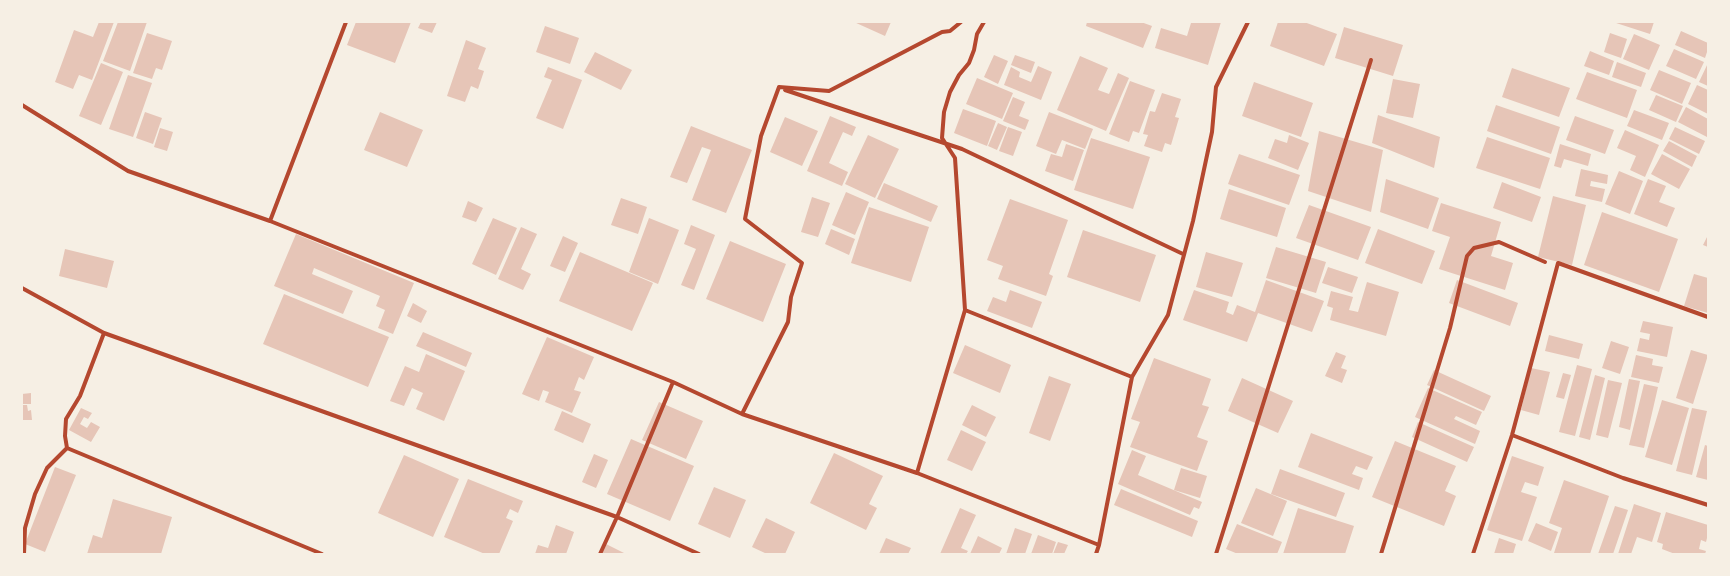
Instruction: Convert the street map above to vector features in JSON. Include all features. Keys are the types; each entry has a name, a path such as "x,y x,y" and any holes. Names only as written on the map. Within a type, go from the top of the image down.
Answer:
{"street":[{"path":"270,221 346,22"},
{"path":"779,87 829,91 942,32 950,31 961,22"},
{"path":"917,473 965,310 954,158 942,138 944,112 950,92 959,74 969,63 974,50 977,34 984,22"},
{"path":"1096,554 1132,377 1168,315 1193,221 1212,132 1216,87 1248,22"},
{"path":"1216,554 1370,60"},
{"path":"779,87 962,149 1184,254"},
{"path":"742,414 788,322 791,297 802,264 745,219 760,136 779,87"},
{"path":"22,105 128,171 270,221 673,382 742,414 917,473 1099,545"},
{"path":"1380,554 1450,328 1467,256 1474,248 1499,242 1545,262"},
{"path":"1473,554 1512,435 1558,263 1708,317"},
{"path":"22,288 104,333 617,517 699,554"},
{"path":"965,310 1132,377"},
{"path":"67,448 65,436 66,418 80,396 104,333"},
{"path":"600,554 673,382"},
{"path":"1512,435 1623,478 1708,505"},
{"path":"24,554 25,528 34,494 47,468 67,448"},
{"path":"67,448 322,554"}],"building":[{"path":"99,22 114,22 92,80 79,75 73,89 55,82 74,30 93,37"},
{"path":"118,22 147,22 130,71 103,61"},
{"path":"356,22 411,22 395,63 347,45"},
{"path":"421,22 437,22 432,33 418,28"},
{"path":"854,22 891,22 885,36"},
{"path":"1087,22 1141,22 1152,26 1143,48 1086,26"},
{"path":"1189,22 1221,22 1208,65 1155,48 1161,28 1187,36 1191,23"},
{"path":"1278,22 1304,22 1337,34 1324,66 1270,46"},
{"path":"1613,22 1654,22 1650,34"},
{"path":"545,26 579,38 570,64 536,52"},
{"path":"1344,27 1403,45 1393,76 1335,58"},
{"path":"1681,31 1708,43 1705,58 1675,45"},
{"path":"147,33 172,41 162,70 156,68 152,79 133,73"},
{"path":"1610,33 1627,39 1621,58 1604,52"},
{"path":"1634,34 1660,45 1649,70 1623,59"},
{"path":"466,40 486,48 478,69 484,71 478,89 471,86 465,102 447,96"},
{"path":"1674,49 1704,62 1696,79 1666,66"},
{"path":"1590,51 1614,61 1609,75 1584,66"},
{"path":"595,52 632,70 621,90 584,72"},
{"path":"994,55 1008,61 998,84 984,77"},
{"path":"1015,55 1035,62 1031,73 1011,65"},
{"path":"1080,56 1108,68 1098,90 1109,94 1118,73 1129,78 1106,131 1057,110"},
{"path":"1617,62 1646,73 1641,87 1612,77"},
{"path":"101,63 123,72 101,125 79,116"},
{"path":"1708,63 1708,86 1699,82"},
{"path":"1038,66 1052,72 1041,100 1004,85 1011,67 1020,72 1019,77 1031,82"},
{"path":"548,67 582,80 563,129 536,118 552,80 544,77"},
{"path":"1512,68 1570,88 1559,117 1502,97"},
{"path":"1659,70 1691,83 1682,104 1650,90"},
{"path":"1587,72 1637,90 1627,118 1576,99"},
{"path":"128,75 152,83 133,137 109,129"},
{"path":"977,78 1013,93 1002,119 966,104"},
{"path":"1393,79 1420,84 1413,118 1386,113"},
{"path":"1130,81 1155,90 1139,133 1133,131 1129,142 1109,134"},
{"path":"1254,82 1313,103 1301,137 1242,116"},
{"path":"1697,85 1708,90 1708,114 1688,104"},
{"path":"1162,93 1181,99 1175,117 1179,118 1171,145 1165,143 1162,152 1144,146 1148,135 1143,134 1150,111 1155,112"},
{"path":"1656,95 1683,106 1676,122 1649,110"},
{"path":"1013,97 1025,102 1019,116 1029,120 1025,130 1003,121"},
{"path":"1496,105 1560,127 1551,154 1487,131"},
{"path":"1686,107 1708,119 1707,137 1678,122"},
{"path":"963,109 996,121 987,146 954,133"},
{"path":"1634,110 1669,123 1662,140 1627,126"},
{"path":"145,112 162,118 153,144 136,138"},
{"path":"380,112 423,130 407,167 364,150"},
{"path":"1049,112 1093,129 1085,149 1062,140 1056,154 1036,146"},
{"path":"1378,115 1440,137 1434,168 1372,143"},
{"path":"830,116 856,127 852,136 843,132 829,163 848,172 842,186 807,171"},
{"path":"1575,116 1614,130 1605,154 1566,140"},
{"path":"785,117 818,131 802,166 770,152"},
{"path":"998,123 1007,127 997,150 988,146"},
{"path":"691,126 752,150 726,213 692,200 711,150 702,147 687,183 670,177"},
{"path":"1008,127 1022,132 1013,156 999,151"},
{"path":"1675,127 1705,141 1699,154 1669,139"},
{"path":"160,128 173,132 167,151 154,147"},
{"path":"1625,130 1659,145 1645,177 1630,170 1636,156 1617,148"},
{"path":"1319,131 1383,150 1371,212 1308,191"},
{"path":"868,135 899,149 875,198 845,184"},
{"path":"1289,135 1309,143 1298,170 1268,158 1275,139 1287,143"},
{"path":"1487,137 1550,158 1540,189 1476,168"},
{"path":"1091,138 1150,157 1133,209 1074,190"},
{"path":"1669,141 1697,156 1692,167 1663,151"},
{"path":"1066,144 1084,150 1073,181 1045,171 1051,154 1062,157"},
{"path":"1560,144 1591,154 1588,166 1564,159 1561,168 1554,166"},
{"path":"1239,154 1300,175 1289,205 1228,184"},
{"path":"1662,154 1690,169 1679,189 1651,174"},
{"path":"1581,169 1608,175 1607,184 1591,181 1590,186 1605,189 1602,202 1575,196"},
{"path":"1619,171 1643,181 1630,214 1605,204"},
{"path":"1386,179 1439,198 1428,229 1380,212"},
{"path":"1648,179 1666,186 1659,202 1675,208 1667,227 1634,214"},
{"path":"1502,182 1541,197 1532,222 1493,208"},
{"path":"884,183 938,206 931,222 877,199"},
{"path":"1229,189 1286,208 1277,237 1220,219"},
{"path":"846,192 869,202 855,235 832,225"},
{"path":"1553,196 1586,205 1572,265 1538,257"},
{"path":"812,197 830,203 818,237 801,232"},
{"path":"621,198 647,207 638,234 611,225"},
{"path":"1010,199 1068,220 1049,274 1053,276 1046,296 998,279 1003,266 987,260"},
{"path":"468,201 483,208 476,222 462,217"},
{"path":"1441,203 1501,222 1491,256 1513,263 1505,290 1439,269 1450,237 1432,231"},
{"path":"1309,205 1371,227 1358,260 1296,238"},
{"path":"869,207 929,227 911,282 851,263"},
{"path":"1602,212 1678,239 1659,292 1584,265"},
{"path":"493,218 517,228 496,275 472,264"},
{"path":"649,218 679,230 658,284 629,272"},
{"path":"691,225 715,235 694,290 681,285 696,249 684,244"},
{"path":"521,227 537,234 521,269 531,274 523,290 498,279"},
{"path":"831,229 855,239 849,255 825,244"},
{"path":"1378,229 1435,251 1422,284 1365,263"},
{"path":"1083,230 1156,255 1140,302 1067,277"},
{"path":"296,234 414,283 393,334 378,328 385,310 376,306 380,296 314,268 312,274 353,291 343,314 274,286"},
{"path":"1708,235 1708,247 1703,245"},
{"path":"563,236 578,243 565,272 550,266"},
{"path":"730,241 786,264 763,322 706,299"},
{"path":"1276,247 1326,262 1316,293 1266,278"},
{"path":"65,249 114,261 107,288 59,276"},
{"path":"580,252 653,283 632,331 559,301"},
{"path":"1206,252 1243,263 1232,297 1196,287"},
{"path":"1328,267 1358,277 1352,293 1322,283"},
{"path":"1694,274 1708,278 1708,313 1684,306"},
{"path":"1266,280 1324,301 1312,332 1258,313 1247,342 1183,320 1194,290 1229,302 1226,312 1233,315 1237,305 1255,312"},
{"path":"1457,280 1518,303 1510,326 1449,303"},
{"path":"1367,282 1399,292 1386,336 1330,320 1333,308 1327,306 1331,291 1353,297 1349,310 1358,312"},
{"path":"1010,290 1042,302 1032,328 987,311 993,297 1006,302"},
{"path":"284,294 389,337 368,387 263,344"},
{"path":"413,303 427,311 421,323 407,316"},
{"path":"1643,321 1673,327 1667,357 1637,351 1640,338 1649,340 1650,334 1640,332"},
{"path":"423,332 472,353 466,367 416,346"},
{"path":"1549,335 1583,344 1579,359 1545,351"},
{"path":"547,337 594,357 584,380 579,377 574,390 581,392 572,413 545,402 549,392 543,390 539,401 522,394"},
{"path":"1611,341 1629,347 1620,374 1602,368"},
{"path":"965,345 1011,365 1000,393 953,373"},
{"path":"1691,350 1708,355 1693,404 1676,398"},
{"path":"1336,352 1346,356 1341,368 1347,370 1342,383 1325,376"},
{"path":"426,354 465,371 444,421 416,409 423,393 412,388 404,406 390,401 405,366 419,372"},
{"path":"1636,355 1653,359 1652,365 1663,367 1659,383 1631,377"},
{"path":"1154,358 1211,379 1202,405 1209,407 1197,437 1208,441 1197,471 1130,447 1140,422 1131,419"},
{"path":"1577,365 1592,369 1575,436 1559,432"},
{"path":"1531,368 1550,372 1539,415 1521,410"},
{"path":"1434,370 1491,396 1484,411 1427,385"},
{"path":"1563,373 1571,375 1564,399 1556,397"},
{"path":"1595,375 1605,378 1590,440 1579,437"},
{"path":"1049,376 1071,384 1050,441 1029,433"},
{"path":"1242,378 1293,401 1278,433 1228,411"},
{"path":"1629,379 1640,381 1630,430 1619,427"},
{"path":"1608,380 1622,383 1608,438 1596,435"},
{"path":"1644,384 1658,387 1644,448 1629,445"},
{"path":"1428,388 1482,412 1476,425 1456,416 1454,419 1480,431 1475,444 1415,417"},
{"path":"31,393 31,404 22,404 22,394"},
{"path":"1662,400 1689,408 1672,465 1645,457"},
{"path":"659,402 703,421 686,459 642,440"},
{"path":"22,405 27,405 28,411 31,410 32,420 22,420"},
{"path":"972,405 996,417 986,437 962,425"},
{"path":"81,408 92,413 88,419 84,417 80,424 87,428 91,422 100,427 91,442 69,430"},
{"path":"1692,408 1707,411 1692,475 1676,471"},
{"path":"562,411 591,424 583,443 554,430"},
{"path":"1418,422 1474,447 1467,462 1412,437"},
{"path":"961,430 986,442 972,471 947,460"},
{"path":"1311,433 1373,457 1367,470 1356,466 1352,474 1363,478 1359,490 1298,467"},
{"path":"631,439 694,466 670,521 607,494"},
{"path":"1395,441 1456,466 1445,491 1456,496 1444,526 1372,497"},
{"path":"1705,445 1708,446 1708,480 1696,477"},
{"path":"1132,450 1146,456 1138,475 1202,502 1199,509 1194,507 1190,515 1118,484"},
{"path":"834,453 883,476 869,504 877,508 866,530 810,503"},
{"path":"594,454 608,460 596,488 582,482"},
{"path":"404,455 459,479 433,537 378,513"},
{"path":"1512,456 1544,467 1538,486 1525,482 1521,492 1537,497 1522,541 1487,530"},
{"path":"55,467 76,475 45,552 25,544"},
{"path":"1181,468 1207,476 1200,498 1174,490"},
{"path":"1280,469 1345,493 1336,517 1271,494"},
{"path":"468,479 523,501 518,513 510,509 506,518 513,521 499,554 485,554 444,537"},
{"path":"1564,480 1609,496 1590,554 1554,553 1562,528 1549,523"},
{"path":"714,487 746,500 730,538 698,524"},
{"path":"1256,488 1287,501 1273,536 1241,523"},
{"path":"1121,489 1198,521 1192,537 1114,505"},
{"path":"113,499 172,517 161,554 87,554 93,535 102,538"},
{"path":"1634,504 1661,513 1652,542 1637,537 1631,554 1618,554"},
{"path":"1615,506 1628,510 1613,554 1598,554"},
{"path":"960,508 976,515 961,548 968,551 966,554 940,554"},
{"path":"1298,508 1354,526 1345,554 1283,554"},
{"path":"1666,512 1708,525 1706,542 1701,540 1699,549 1706,551 1705,554 1675,554 1662,549 1663,544 1657,542"},
{"path":"766,518 795,532 785,554 767,554 752,547"},
{"path":"1536,523 1558,532 1551,551 1528,541"},
{"path":"1237,524 1282,542 1277,554 1238,554 1226,549"},
{"path":"556,525 574,532 566,554 535,554 538,545 548,548"},
{"path":"1015,528 1032,534 1025,554 1006,554"},
{"path":"1038,535 1056,542 1052,554 1031,554"},
{"path":"978,536 1002,548 999,554 970,554"},
{"path":"886,538 911,548 908,554 879,554"},
{"path":"1499,538 1516,544 1513,554 1494,554"},
{"path":"1058,542 1068,545 1064,554 1053,554"},
{"path":"606,544 626,554 601,554"}]}
